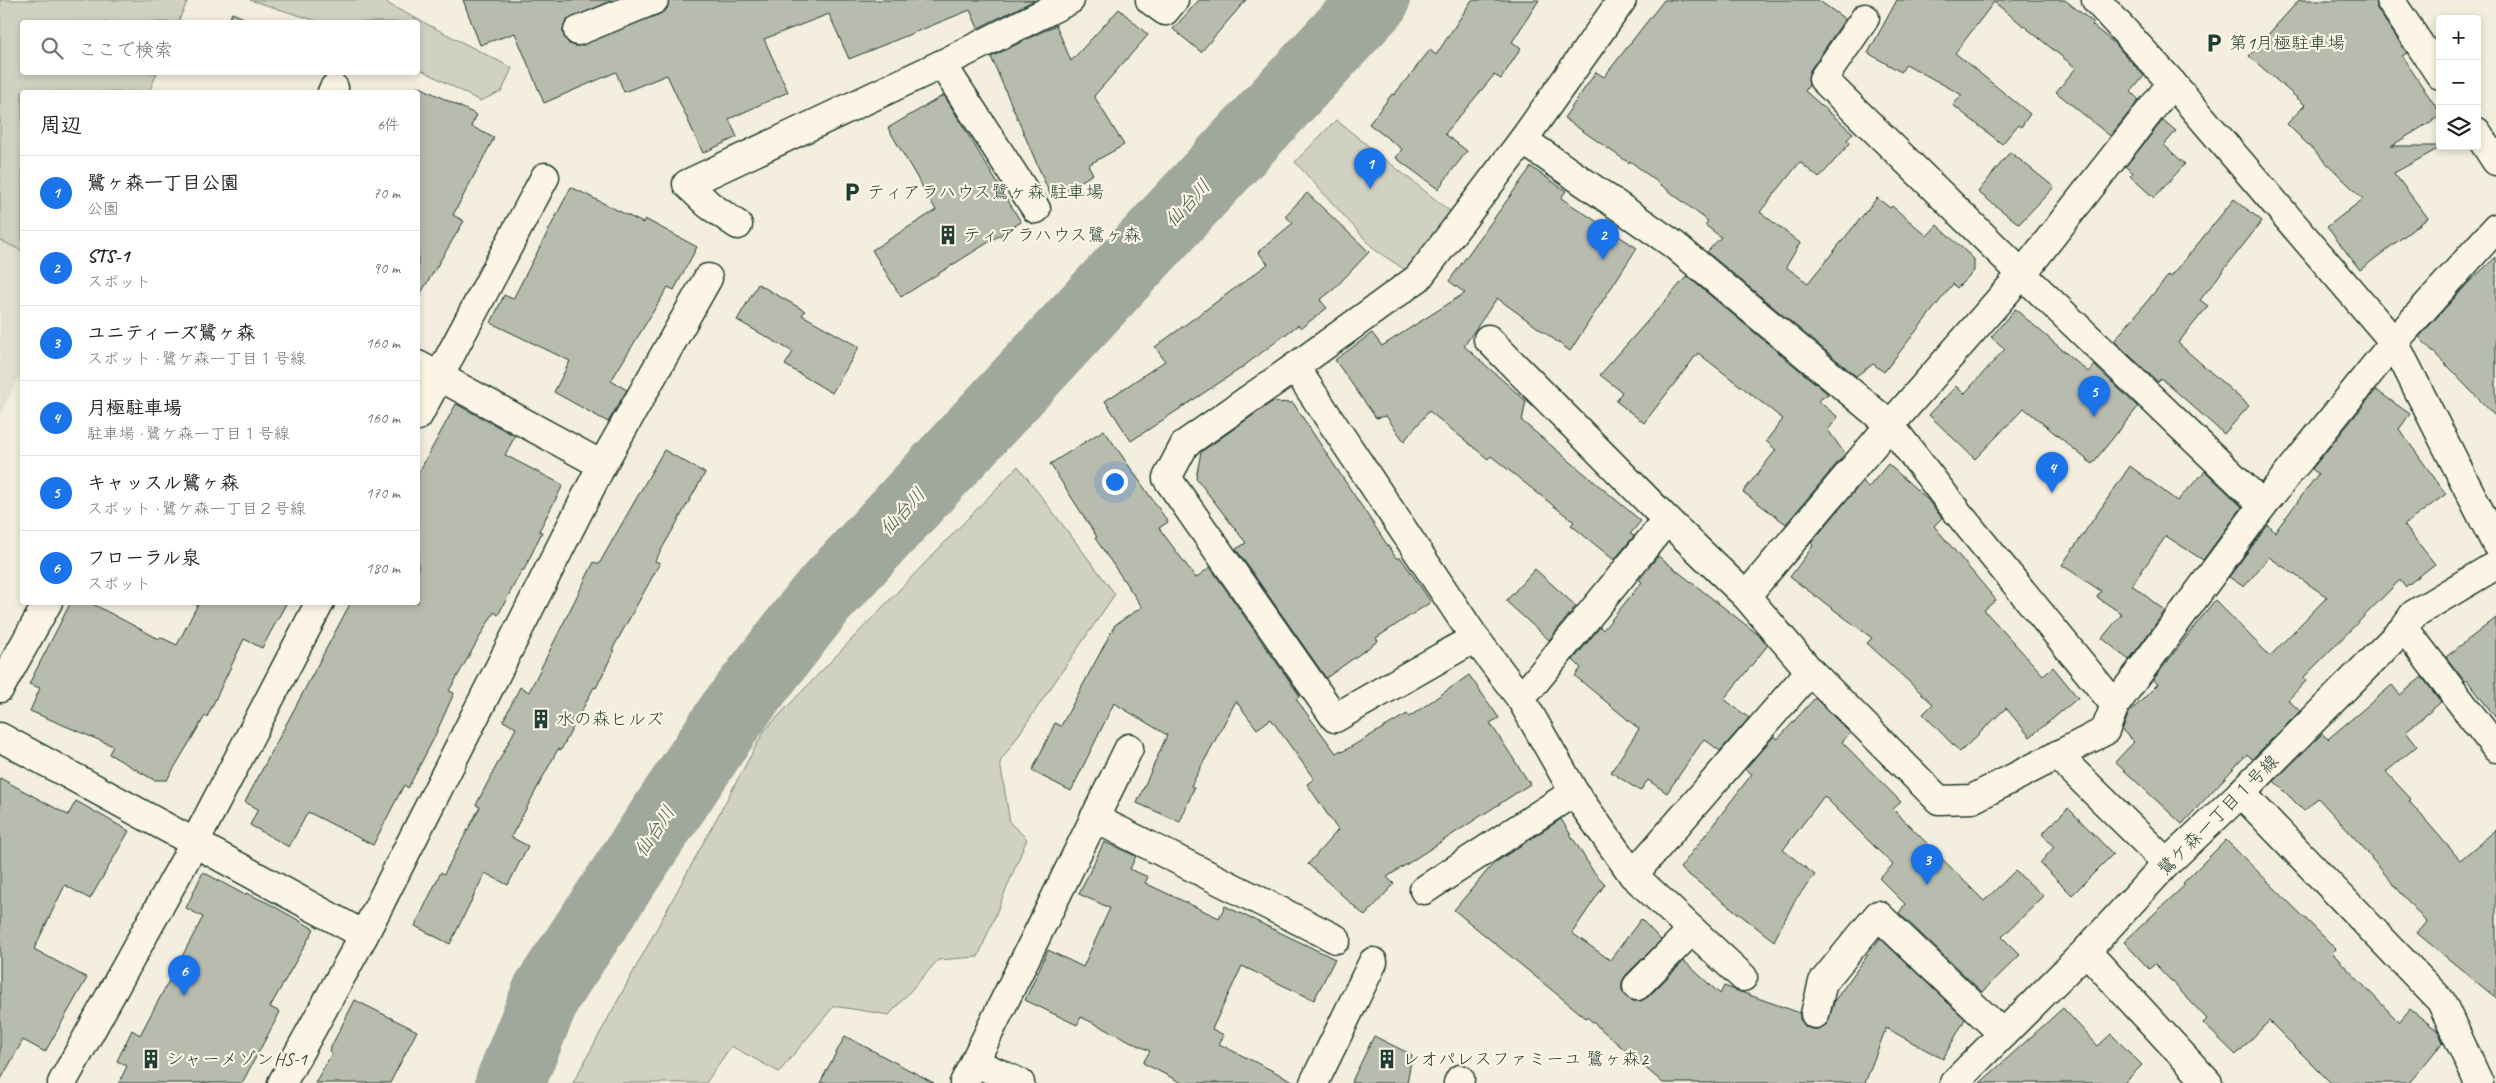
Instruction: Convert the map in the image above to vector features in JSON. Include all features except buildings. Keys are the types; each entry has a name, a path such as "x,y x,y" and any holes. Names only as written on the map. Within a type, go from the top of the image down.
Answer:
{"street":[{"path":"578,31 654,0"},
{"path":"738,225 709,205 687,184 942,64 1070,0"},
{"path":"1150,0 1165,11 1174,0"},
{"path":"1475,638 1334,718 1167,478 1185,444 1418,278 1523,140 1622,0"},
{"path":"2096,0 2172,83 2394,342 2496,544"},
{"path":"2390,0 2436,69"},
{"path":"1865,18 1823,79 2022,274 2263,505"},
{"path":"942,64 1036,208"},
{"path":"1746,596 1890,425 2022,274 2172,83"},
{"path":"2481,138 2496,160"},
{"path":"1523,140 1673,244 1890,425 2115,705"},
{"path":"420,407 428,371 545,177"},
{"path":"1488,339 1667,520 1746,596 1810,671 1939,800 1972,799 2105,731 2115,705 2263,505 2394,342 2496,228"},
{"path":"282,1083 364,935 602,465 708,278"},
{"path":"1295,367 1475,638 1521,699 1574,792 1633,875 1743,977"},
{"path":"428,371 602,465"},
{"path":"1521,699 1667,520"},
{"name":"鷺ケ森一丁目１号線","path":"1954,1083 2086,952 2167,863 2241,793 2404,628 2414,614 2496,565"},
{"path":"0,688 46,605"},
{"path":"62,1083 195,842 318,605"},
{"path":"2404,628 2496,748"},
{"path":"1633,875 1810,671"},
{"path":"0,737 364,935"},
{"path":"1020,1083 969,1072 1129,748"},
{"path":"2057,756 2167,863"},
{"path":"1424,890 1574,792"},
{"path":"2241,793 2441,1001 2479,1083"},
{"path":"1094,818 1336,939"},
{"path":"1815,1014 1823,982 1878,915 2002,1034"},
{"path":"1637,986 1692,930"},
{"path":"2086,952 2208,1083"},
{"path":"1314,1083 1373,962"}],"shaded area":[{"path":"0,0 188,0 179,20 20,20 20,75 156,75 150,90 20,90 20,250 0,240"},
{"path":"250,0 385,0 390,5 419,20 314,20"},
{"path":"420,20 512,68 502,91 480,101 420,69"},
{"path":"1336,120 1456,216 1410,273 1375,250 1295,162"},
{"path":"0,240 20,250 20,375 0,414"},
{"path":"1018,466 1115,594 1000,762 1010,823 1027,839 978,957 938,960 889,1015 834,1006 779,1072 731,1046 706,1083 573,1083 764,731"}],"waterway":[{"name":"仙台川","path":"510,1083 547,992 732,714 821,599 1375,0"}],"place":[{"name":"第1月極駐車場","path":"2214,43"},
{"name":"鷺ヶ森一丁目公園","path":"1370,189"},
{"name":"ティアラハウス鷺ヶ森 駐車場","path":"852,192"},
{"name":"ティアラハウス鷺ヶ森","path":"948,235"},
{"name":"STS-1","path":"1603,260"},
{"name":"キャッスル鷺ヶ森","path":"2094,417"},
{"name":"月極駐車場","path":"2052,493"},
{"name":"水の森ヒルズ","path":"541,719"},
{"name":"ユニティーズ鷺ヶ森","path":"1927,885"},
{"name":"フローラル泉","path":"184,996"},
{"name":"シャーメゾンHS-1","path":"151,1059"},
{"name":"レオパレスファミーユ 鷺ヶ森2","path":"1387,1059"}]}
